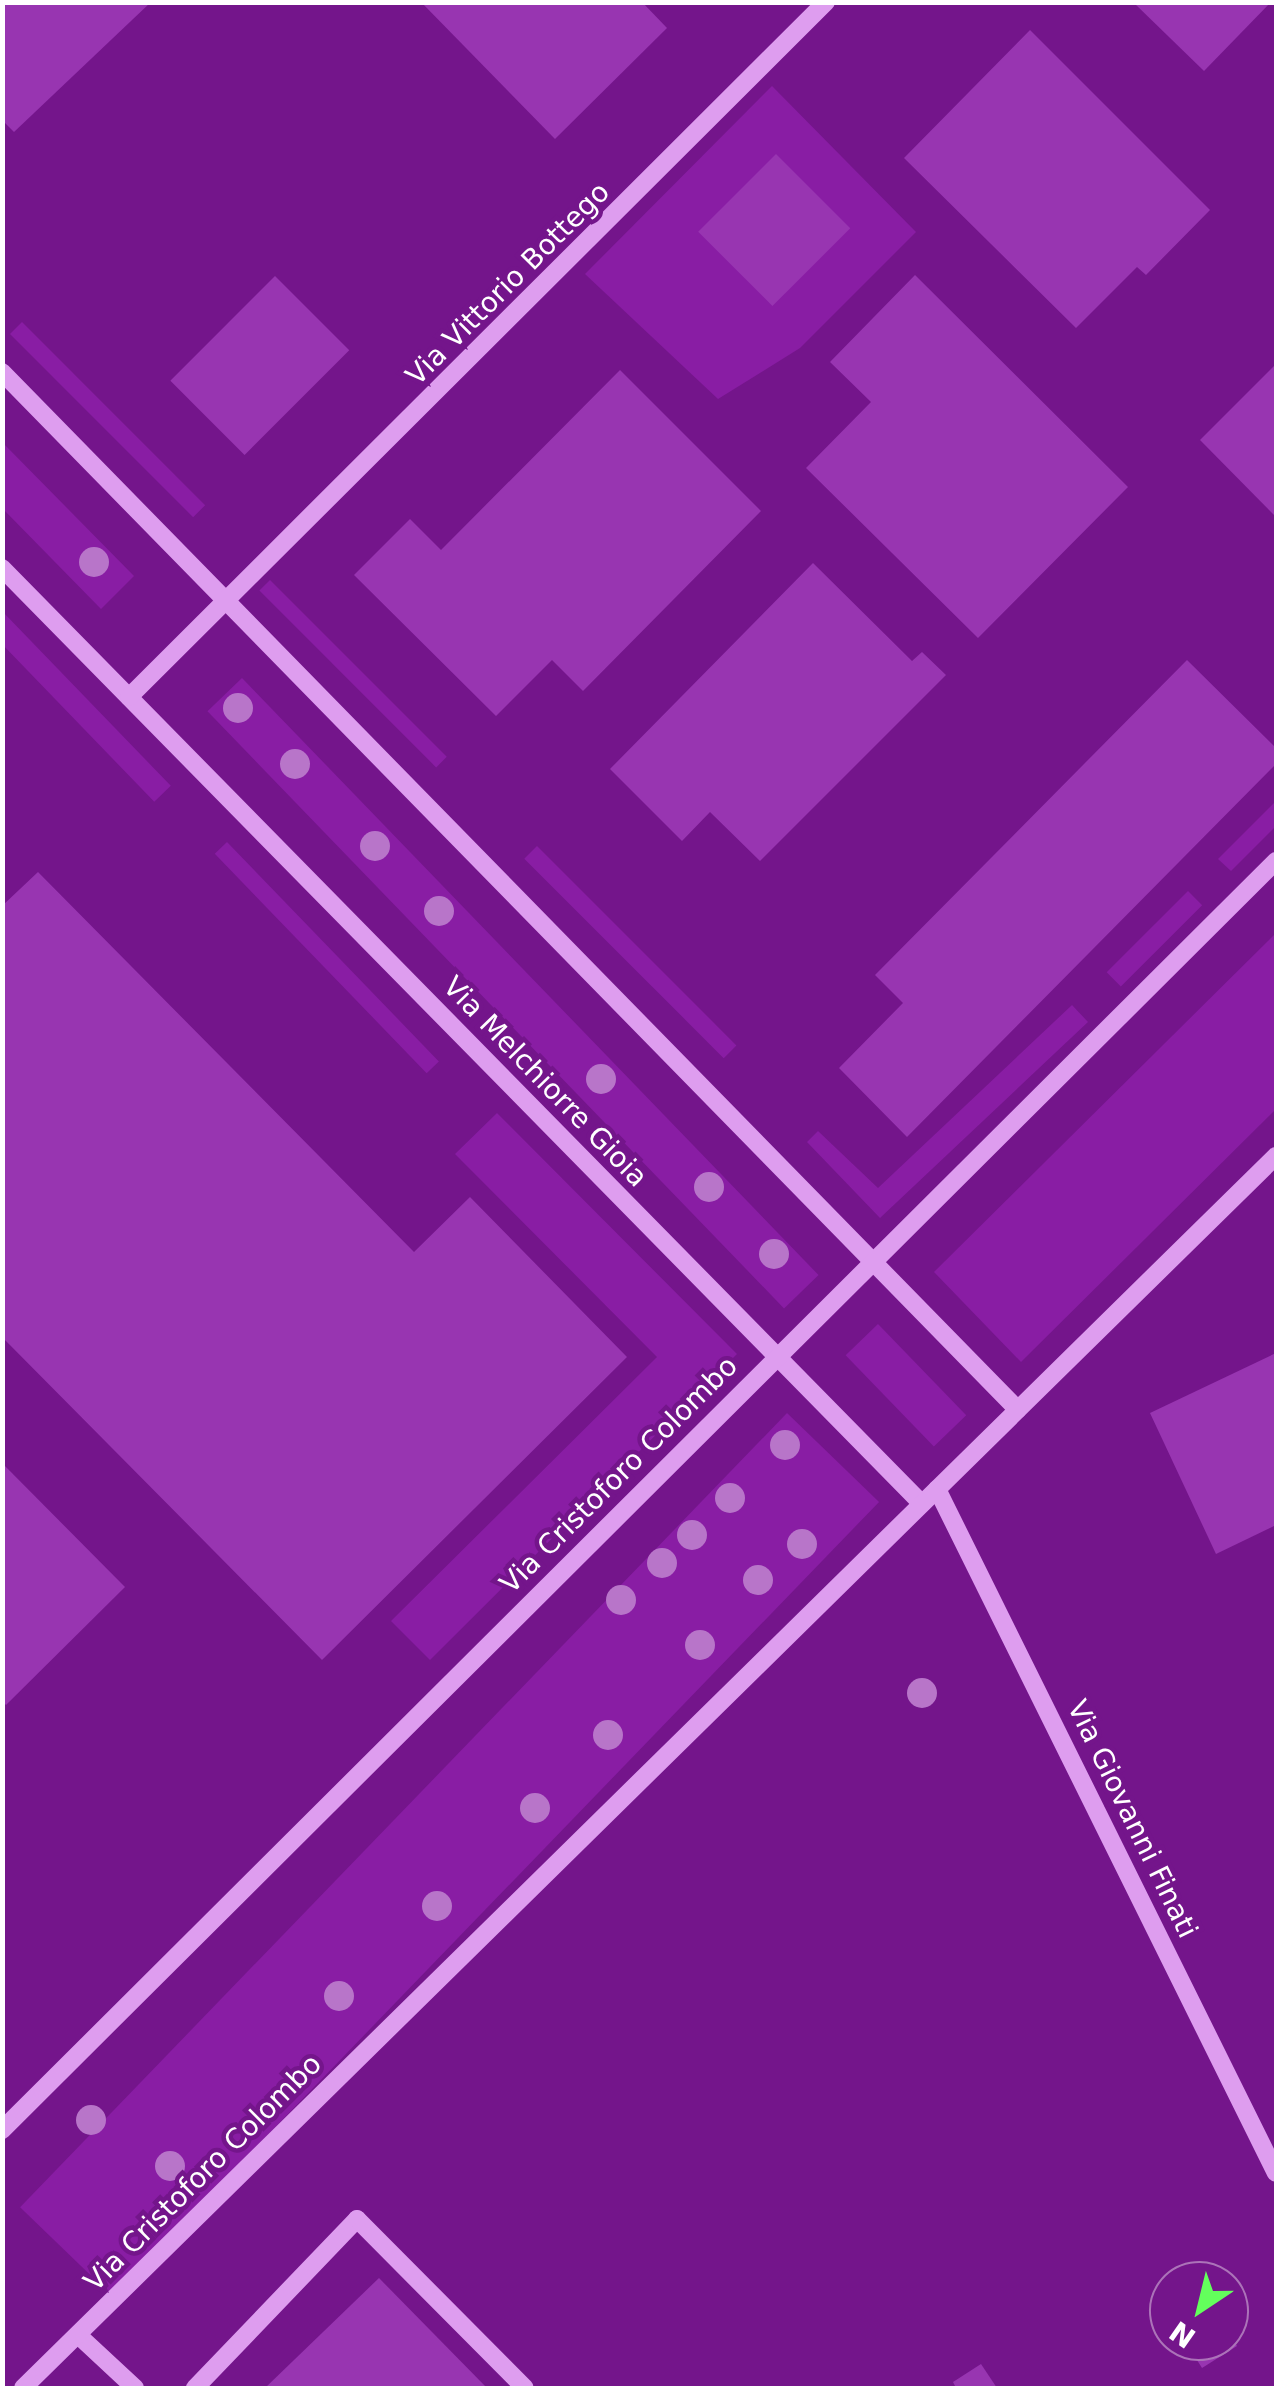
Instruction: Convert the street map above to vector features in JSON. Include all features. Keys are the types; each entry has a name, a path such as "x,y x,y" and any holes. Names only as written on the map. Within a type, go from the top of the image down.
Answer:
{"street":[{"name":"Via Vittorio Bottego","path":"229,604 826,2"},
{"path":"2,372 1018,1410"},
{"name":"Via Melchiorre Gioia","path":"2,568 922,1504"},
{"path":"129,697 229,604"},
{"name":"Via Cristoforo Colombo","path":"2,2130 1276,861"},
{"name":"Via Cristoforo Colombo","path":"23,2388 1276,1156"},
{"name":"Via Giovanni Finati","path":"938,1489 1276,2174"},
{"path":"195,2388 357,2219 524,2388"},
{"path":"78,2334 135,2388"}],"shaded area":[{"path":"772,86 916,232 800,348 718,399 585,274"},
{"path":"22,322 205,505 193,517 10,334"},
{"path":"2,442 134,576 101,609 3,509"},
{"path":"270,580 447,757 436,767 259,591"},
{"path":"2,611 171,786 154,802 2,644"},
{"path":"242,678 819,1275 784,1308 207,711"},
{"path":"1276,801 1276,826 1231,871 1218,859"},
{"path":"227,842 439,1061 427,1073 215,854"},
{"path":"537,846 736,1045 724,1058 524,859"},
{"path":"1188,891 1202,905 1121,986 1107,972"},
{"path":"1276,933 1276,1109 1021,1362 934,1272"},
{"path":"1072,1005 1088,1022 880,1218 807,1142 818,1131 878,1188"},
{"path":"497,1113 737,1354 430,1660 391,1621 657,1357 455,1154"},
{"path":"878,1324 966,1415 934,1447 846,1355"},
{"path":"787,1413 879,1502 112,2296 20,2207"}],"building":[{"path":"2,2 151,2 14,132 2,120"},
{"path":"421,2 642,2 667,28 555,139"},
{"path":"1133,2 1271,2 1204,71"},
{"path":"1030,30 1210,210 1146,275 1137,267 1076,328 904,158"},
{"path":"776,154 850,228 772,306 698,232"},
{"path":"915,275 1128,487 978,638 806,468 871,402 830,362"},
{"path":"275,276 349,350 245,455 170,381"},
{"path":"1276,364 1276,517 1200,440"},
{"path":"620,370 761,511 583,691 552,660 496,716 354,575 410,519 441,550"},
{"path":"813,563 912,661 922,652 946,675 760,861 710,812 682,841 610,769"},
{"path":"1187,660 1276,748 1276,764 907,1137 839,1068 903,1003 875,975"},
{"path":"38,872 414,1252 470,1197 627,1357 322,1660 2,1337 2,906"},
{"path":"1276,1353 1276,1525 1216,1554 1150,1413"},
{"path":"2,1463 125,1587 6,1705 2,1701"},
{"path":"379,2278 487,2388 265,2388"},
{"path":"981,2364 997,2388 956,2388 953,2382"}]}
